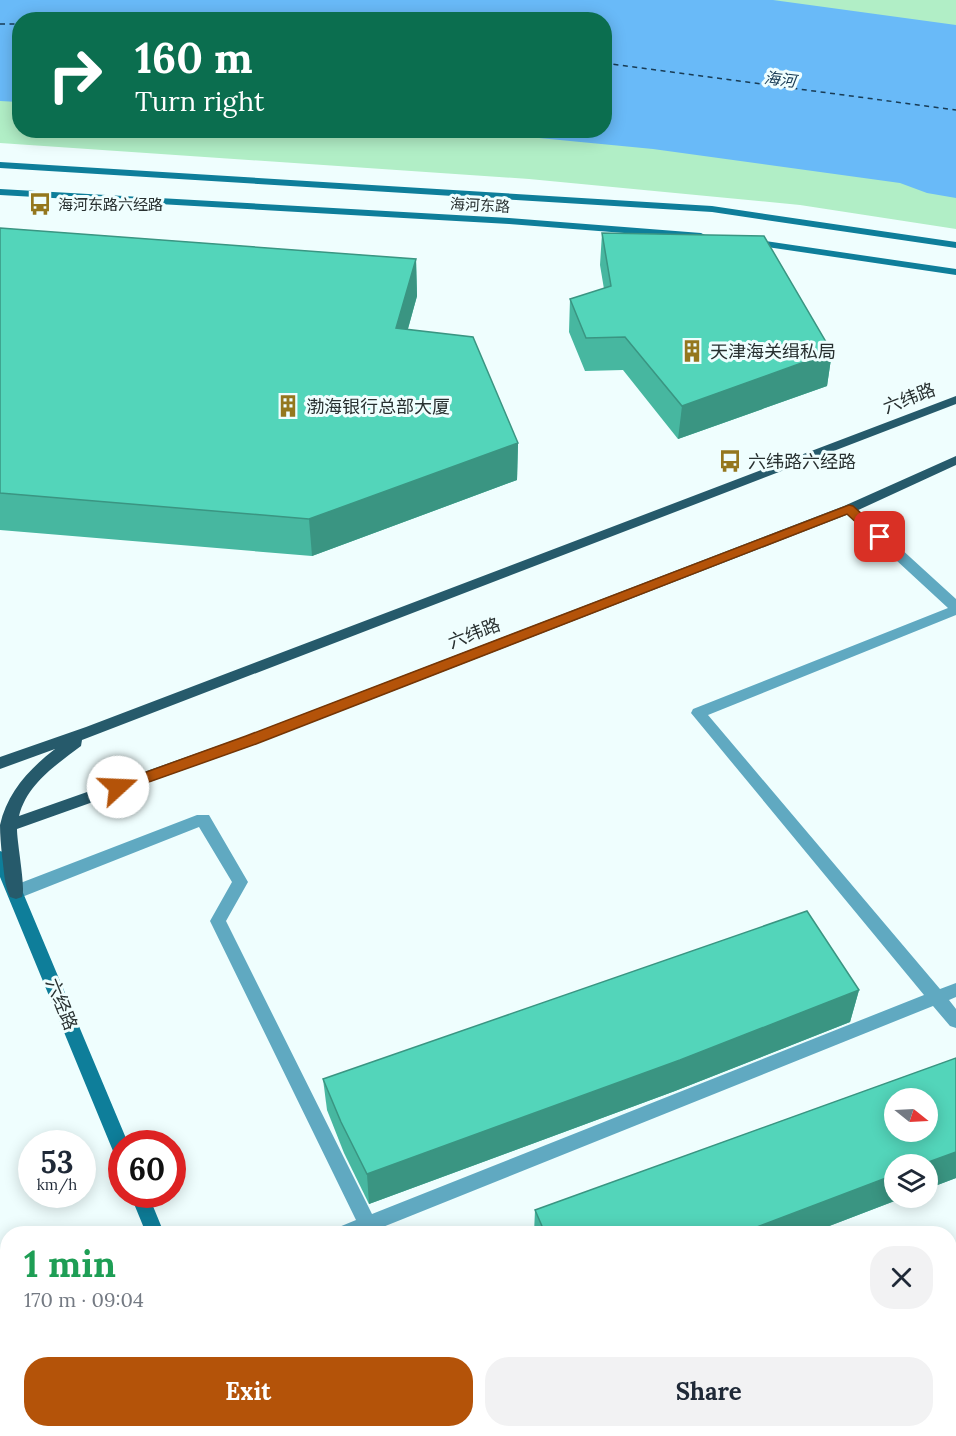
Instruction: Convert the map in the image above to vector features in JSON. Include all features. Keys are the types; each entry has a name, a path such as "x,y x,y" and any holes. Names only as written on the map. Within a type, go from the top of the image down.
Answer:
{"main road":[{"name":"海河东路","path":"0,165 712,209 956,244"},
{"name":"海河东路","path":"0,192 509,221 710,237"},
{"path":"734,240 830,252 956,272"},
{"name":"六纬路","path":"0,764 956,400"},
{"name":"六纬路","path":"4,828 251,740 849,509 956,460"},
{"path":"16,892 4,828 16,798 38,771 91,731"},
{"name":"六经路","path":"0,857 113,1130"},
{"path":"144,1208 151,1226"}],"street":[{"path":"849,509 956,609 698,713 956,1021"},
{"path":"16,892 203,819 240,882 218,921 368,1224"},
{"path":"363,1226 956,990"}],"green space":[{"path":"0,0 956,0 956,229 800,205 529,179 0,143"}],"water":[{"name":"海河","path":"0,0 773,0 956,25 956,198 927,193 900,183 653,149 538,138 612,138 612,12 12,12 12,102 0,101"}],"building":[{"path":"0,228 416,259 396,328 473,337 518,443 309,519 0,493"},
{"name":"天津海关缉私局","path":"602,233 764,236 832,352 682,406 625,337 586,338 570,299 611,286"},
{"path":"807,911 859,990 680,1060 367,1174 323,1079"},
{"path":"956,1058 956,1152 938,1159 938,1154 884,1154 884,1179 759,1226 542,1226 535,1210"}],"ferry route":[{"path":"0,24 12,24"},
{"path":"612,64 956,110"}],"place":[{"name":"海河东路六经路","path":"40,204"},
{"name":"天津海关缉私局","path":"692,351"},
{"name":"渤海银行总部大厦","path":"288,406"},
{"name":"六纬路六经路","path":"730,461"}],"route":[{"path":"118,787 251,740 849,509 880,537"}]}
